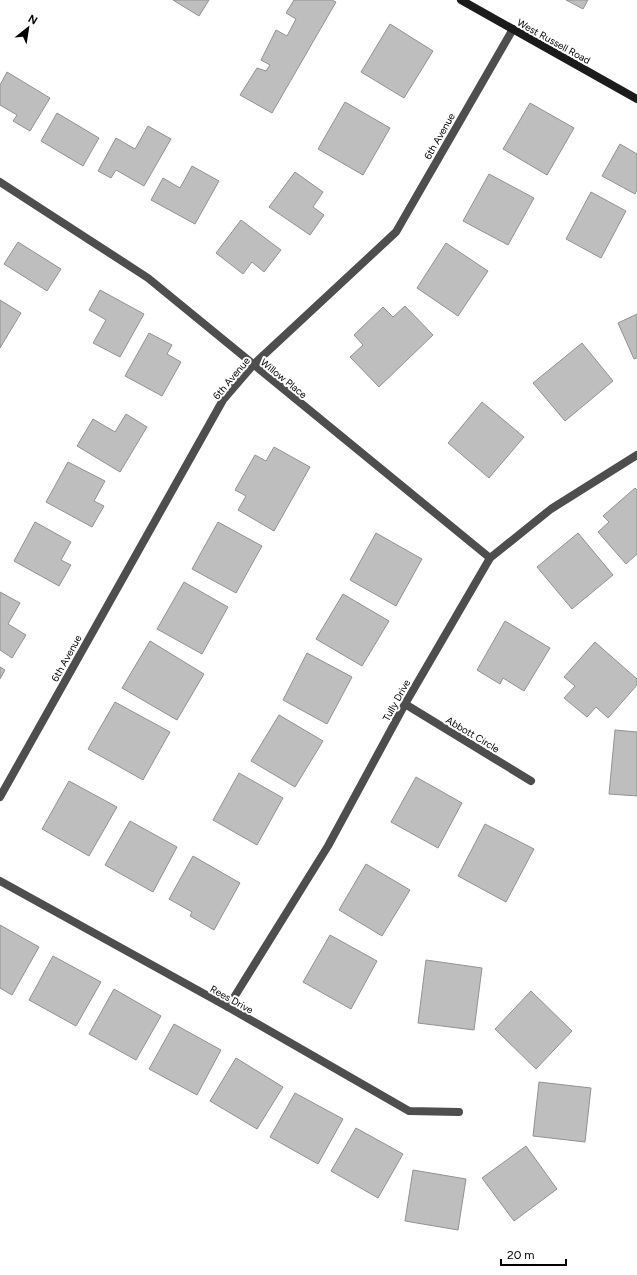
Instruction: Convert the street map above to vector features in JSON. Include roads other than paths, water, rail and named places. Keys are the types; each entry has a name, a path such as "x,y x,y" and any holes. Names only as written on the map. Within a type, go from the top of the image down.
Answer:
{"street":[{"name":"West Russell Road","path":"461,0 637,99"},
{"name":"6th Avenue","path":"0,797 223,400 253,365 396,232 513,29"},
{"name":"Willow Place","path":"0,182 148,278 490,558"},
{"name":"Tully Drive","path":"228,1007 328,846 405,704 490,558 551,509 637,455"},
{"name":"Abbott Circle","path":"405,704 531,781"},
{"name":"Rees Drive","path":"0,881 228,1007 409,1111 459,1112"}]}
